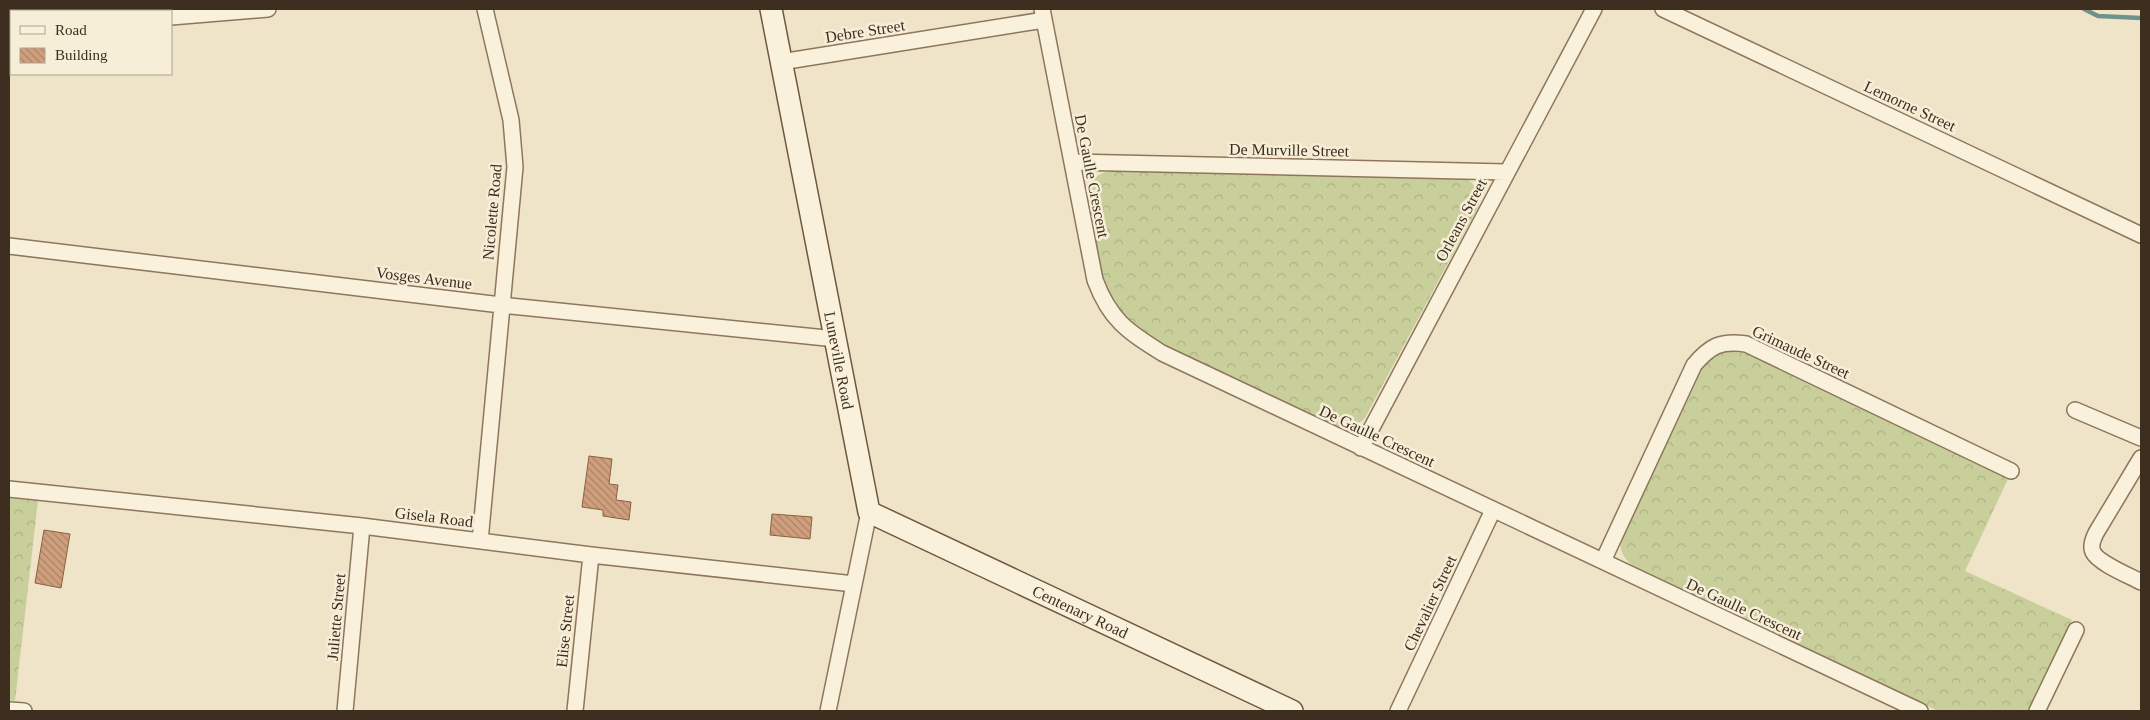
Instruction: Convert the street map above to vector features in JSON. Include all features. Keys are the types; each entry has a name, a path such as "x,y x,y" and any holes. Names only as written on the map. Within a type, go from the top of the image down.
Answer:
{"street":[{"path":"172,17 268,9"},
{"name":"Nicolette Road","path":"480,541 515,167 511,120 486,9"},
{"name":"Luneville Road","path":"771,9 869,512 828,711"},
{"name":"Orleans Street","path":"1360,448 1594,9"},
{"name":"Lemorne Street","path":"1663,9 2141,235"},
{"name":"Debre Street","path":"781,62 1043,14"},
{"name":"De Gaulle Crescent","path":"1043,14 1095,280 1103,302 1119,322 1138,338 1162,353 1360,448 1920,711"},
{"name":"De Murville Street","path":"1072,162 1506,172"},
{"name":"Vosges Avenue","path":"9,246 501,305 836,339"},
{"name":"Grimaude Street","path":"1603,561 1694,365 1705,352 1718,345 1731,342 1746,344 2011,471"},
{"path":"2074,410 2141,438"},
{"path":"2141,458 2096,533 2092,546 2093,552 2098,559 2141,582"},
{"name":"Gisela Road","path":"9,489 362,526 591,555 854,584"},
{"name":"Chevalier Street","path":"1398,711 1493,510"},
{"name":"Centenary Road","path":"869,512 1292,711"},
{"name":"Juliette Street","path":"345,711 362,526"},
{"name":"Elise Street","path":"575,711 591,555"},
{"path":"2037,711 2076,630"},
{"path":"9,710 24,711"}],"green space":[{"path":"1110,171 1459,177 1469,180 1475,186 1479,205 1365,418 1351,427 1344,427 1335,426 1161,344 1128,323 1113,303 1108,291 1097,249 1089,202 1089,190 1094,180 1103,173"},
{"path":"1727,351 1748,354 2008,479 1965,571 2072,620 2029,711 1938,711 1633,566 1624,557 1620,538 1699,370 1713,356"},
{"path":"9,498 38,501 15,701 9,700"}],"building":[{"path":"589,456 612,459 609,484 618,485 616,500 631,502 629,520 603,516 603,510 582,507"},
{"path":"772,514 812,517 810,539 770,535"},
{"path":"44,530 70,534 61,588 35,583"}],"waterway":[{"path":"2084,9 2098,16 2141,18"}]}
